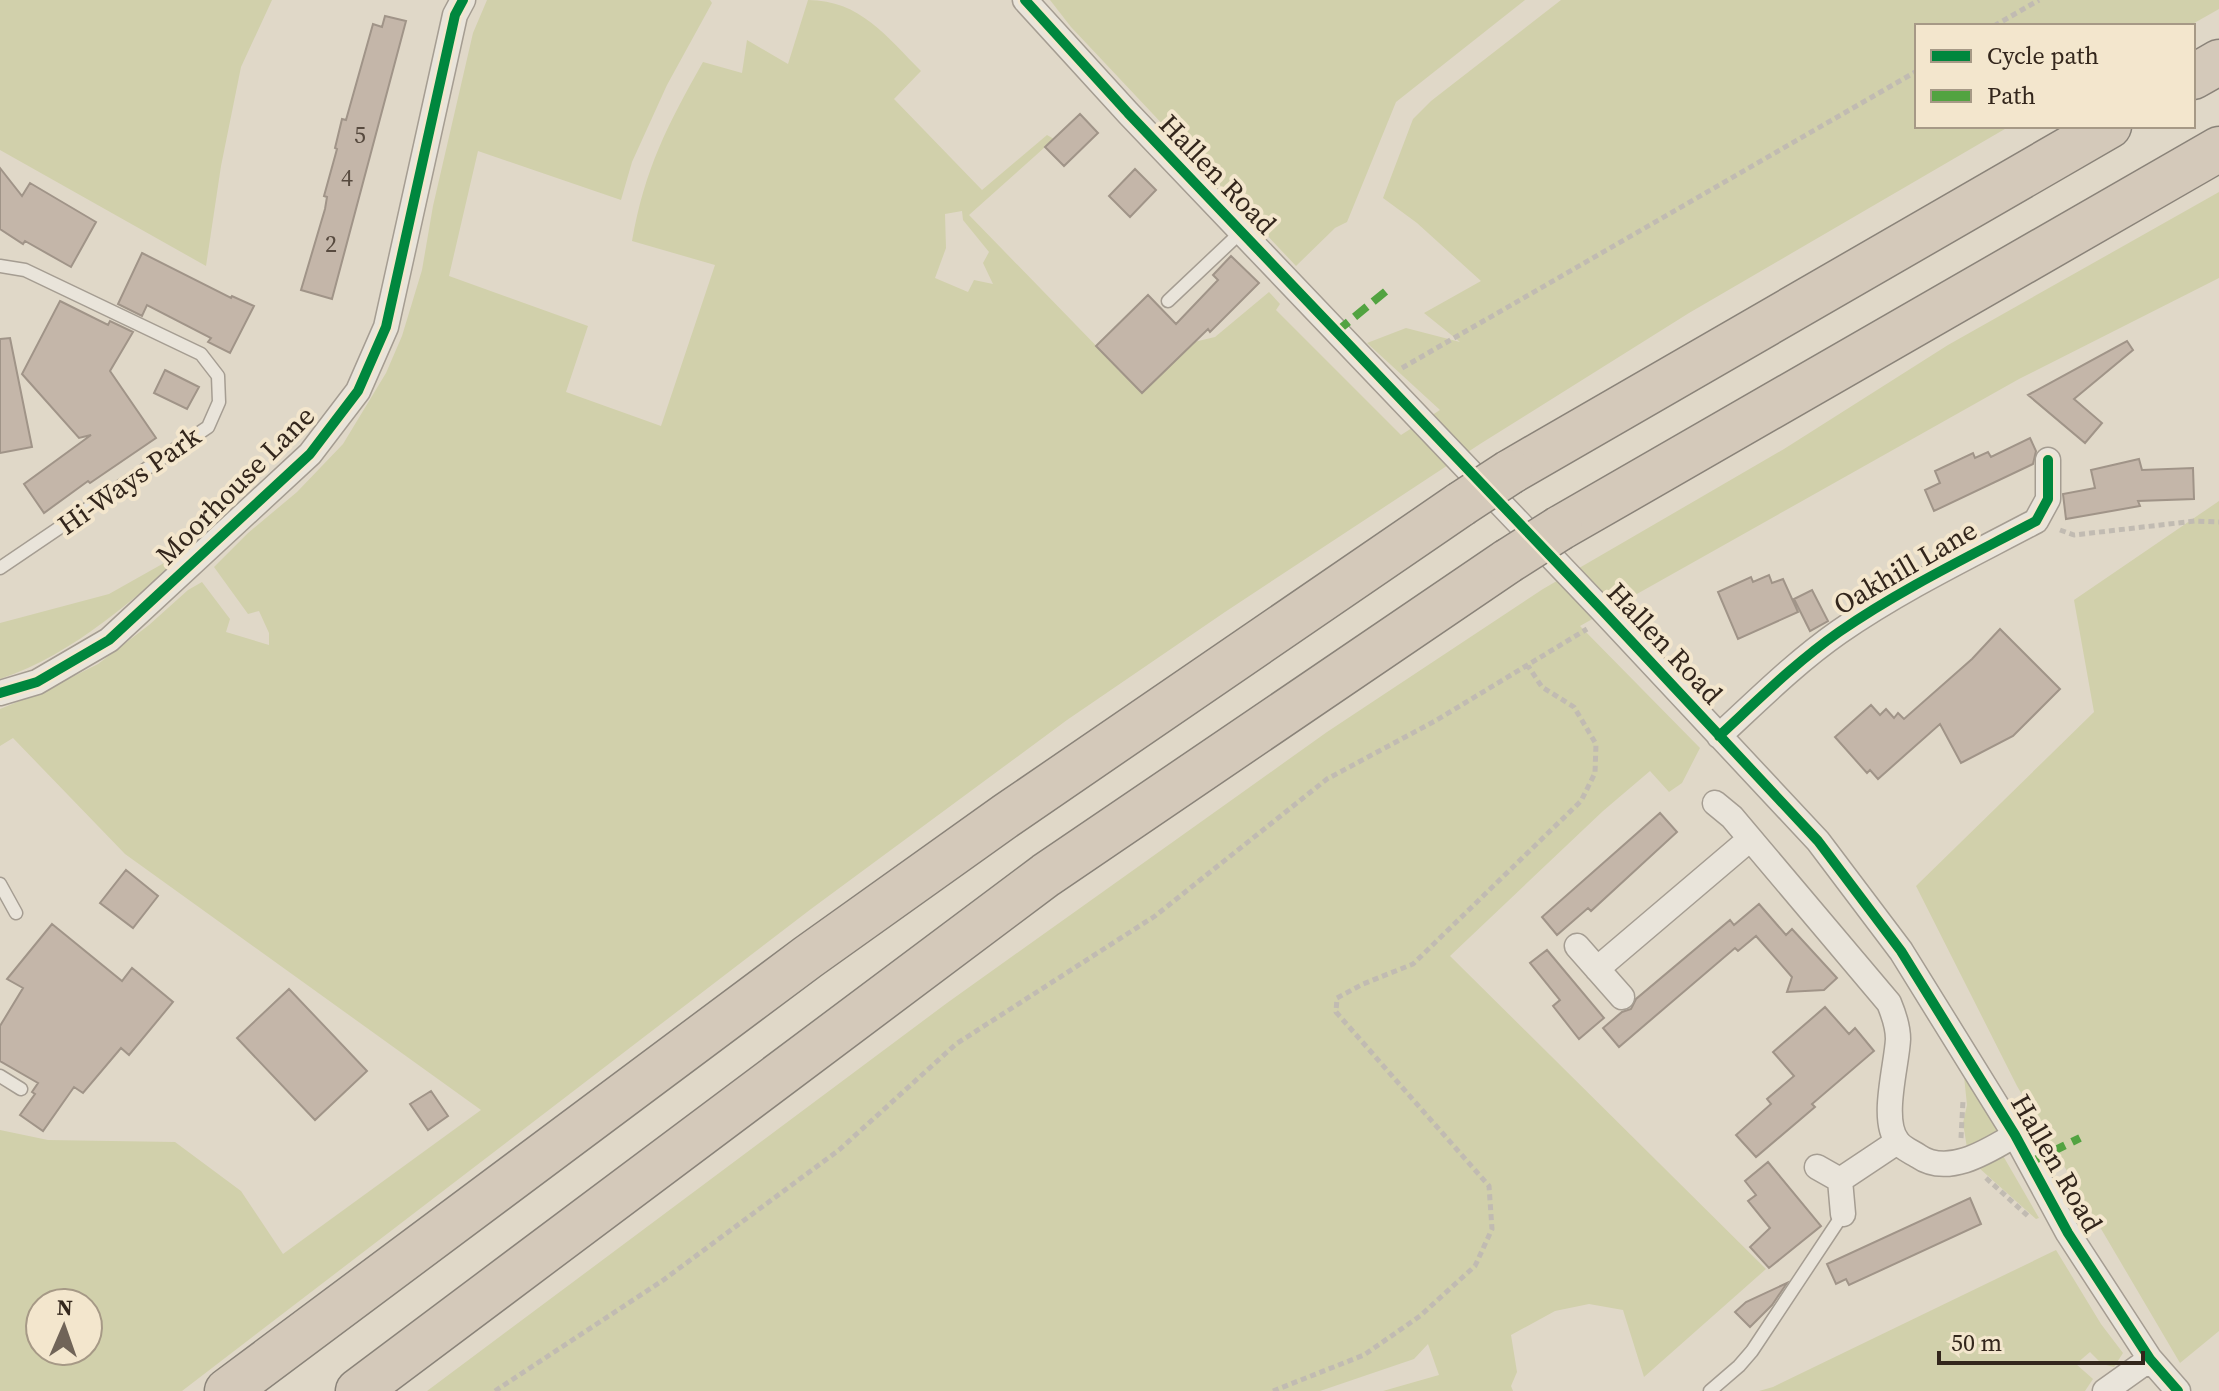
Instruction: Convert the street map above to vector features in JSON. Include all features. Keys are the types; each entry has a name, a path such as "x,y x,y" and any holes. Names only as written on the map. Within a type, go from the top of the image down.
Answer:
{"highway":[{"path":"2195,76 2219,62"},
{"path":"227,1391 821,948 1007,815 1461,504 1510,472 2106,128"},
{"path":"358,1391 1046,875 1508,561 1560,528 2219,149"}],"street":[{"name":"Moorhouse Lane","path":"0,693 37,682 109,640 310,454 358,391 386,327 455,15 463,0"},
{"name":"Hallen Road","path":"1025,0 1818,841 1901,951 2015,1135 2068,1233 2150,1359 2178,1391"},
{"path":"2036,521 2048,499 2048,460"},
{"name":"Oakhill Lane","path":"1719,736 1780,679 1837,633 1899,594 2036,521"},
{"path":"1715,803 1732,817 1889,1003 1896,1020 1898,1037 1890,1112 1897,1142 1923,1160 1941,1166 1992,1149 2015,1135"},
{"path":"1597,969 1750,839"},
{"path":"1577,946 1622,997"},
{"path":"1840,1180 1897,1142"},
{"path":"1817,1167 1840,1180"},
{"path":"1840,1180 1843,1214"},
{"path":"2105,1391 2150,1359"}],"lane":[{"path":"1168,301 1241,232"},
{"name":"Hi-Ways Park","path":"0,266 25,270 201,354 218,376 219,402 208,427 0,568"},
{"path":"0,884 16,913"},
{"path":"0,1076 21,1089"},
{"path":"1710,1391 1752,1351 1843,1214"}],"path":[{"path":"1997,24 2039,0"},
{"path":"1382,380 1915,72"},
{"path":"2036,521 2074,535 2195,521 2219,522"},
{"path":"495,1391 662,1281 839,1150 956,1044 1155,916 1327,779 1435,721 1608,616"},
{"path":"1273,1391 1364,1355 1420,1316 1475,1266 1492,1229 1489,1186 1336,1012 1337,998 1413,964 1581,801 1595,773 1596,744 1574,707 1542,687 1528,666"}],"green space":[{"path":"0,0 272,0 241,67 221,166 206,266 0,150"},
{"path":"487,0 710,0 712,3 667,85 632,162 621,200 478,151 449,276 588,326 566,392 661,426 715,265 632,241 651,169 668,128 703,62 742,73 747,40 788,64 808,0 826,2 843,6 871,23 921,71 894,99 982,190 1047,135 1054,139 969,215 1142,393 1194,342 1215,337 1269,292 1280,304 1276,310 1401,435 1440,410 1367,343 1406,328 1460,342 1424,313 1481,281 1417,223 1383,198 1413,119 1431,101 1561,0 2219,0 2219,9 2193,24 1915,24 1915,128 2007,128 1689,313 1480,444 1067,720 811,909 182,1391 0,1391 0,1130 48,1140 175,1142 241,1191 283,1254 481,1110 125,854 13,738 0,746 0,709 98,664 202,582 230,619 226,632 269,645 269,633 259,611 248,614 214,567 248,533 297,492 343,444 386,373 402,336 422,270 433,206 473,33","holes":["962,211 963,220 989,252 983,263 993,284 974,280 968,292 935,278 946,248 945,214"]},
{"path":"1050,0 1525,0 1396,102 1347,222 1335,228 1296,266 1071,27"},
{"path":"2219,192 2219,278 2019,379 1580,626 1700,748 1682,783 1669,792 1650,771 1603,811 1450,956 1766,1269 1644,1377 1623,1310 1589,1304 1555,1311 1511,1335 1517,1372 1511,1386 1513,1391 1383,1391 1439,1375 1428,1344 1414,1359 1320,1391 427,1391 947,1003 1327,732 1543,589 1784,449 1948,345"},
{"path":"2219,501 2219,1331 2180,1363 2017,1086 1916,886 2094,712 2074,600"},
{"path":"196,545 80,639 28,668 0,679 0,623 109,594"},
{"path":"1962,1057 2006,1130 1967,1148 1963,1123 1967,1105"},
{"path":"2002,1154 2039,1218 2036,1219 1978,1167"},
{"path":"2056,1250 2101,1324 2123,1353 2114,1367 2102,1364 2090,1352 2076,1364 2093,1379 2085,1391 1759,1391 1773,1387"}],"building":[{"path":"385,16 406,21 332,299 301,290 325,209 327,197 324,196 342,119 346,120 373,24 382,27"},
{"path":"1080,114 1098,133 1064,166 1045,147"},
{"path":"0,168 22,196 30,183 96,222 71,267 0,229"},
{"path":"1135,169 1156,190 1130,217 1109,196"},
{"path":"142,253 231,298 254,306 230,353 208,342 211,338 147,305 142,316 118,304"},
{"path":"1231,256 1259,283 1142,393 1096,346 1148,295 1176,324 1218,280 1213,275"},
{"path":"60,301 108,325 110,321 133,332 110,371 156,438 44,513 24,484 91,435 79,438 22,374"},
{"path":"10,338 32,447 0,453 0,339"},
{"path":"2127,341 2133,350 2074,399 2102,423 2085,443 2028,395"},
{"path":"165,370 199,387 187,409 154,393"},
{"path":"2030,438 2036,451 2033,464 1934,511 1925,490 1940,483 1935,471 1973,453 1975,458 1988,452 1991,457"},
{"path":"2139,459 2142,470 2193,468 2194,499 2138,501 2140,506 2066,519 2063,494 2095,488 2091,470"},
{"path":"1769,575 1772,583 1783,579 1798,612 1738,639 1718,592 1751,577 1753,582"},
{"path":"1812,590 1828,621 1810,631 1794,599"},
{"path":"2000,629 2060,689 2013,736 1961,763 1940,724 1878,779 1870,770 1867,773 1835,737 1871,705 1880,715 1886,709 1894,718 1898,713 1904,719 1972,659"},
{"path":"1660,813 1677,832 1591,911 1588,908 1557,935 1542,917"},
{"path":"126,870 158,896 133,928 100,903"},
{"path":"1759,904 1786,935 1792,929 1837,978 1824,990 1787,992 1792,977 1756,936 1738,951 1735,948 1619,1047 1603,1028 1622,1012 1631,1009 1636,999 1730,920 1734,925"},
{"path":"52,924 122,981 132,968 173,1002 129,1055 121,1048 83,1093 74,1087 43,1131 20,1115 35,1094 32,1092 38,1083 0,1061 0,1026 23,988 7,979"},
{"path":"1547,950 1604,1018 1579,1039 1553,1006 1560,1000 1530,963"},
{"path":"289,989 367,1071 315,1120 237,1038"},
{"path":"1825,1007 1849,1034 1855,1028 1874,1051 1756,1157 1736,1135 1771,1104 1767,1099 1794,1076 1773,1052"},
{"path":"431,1091 448,1116 428,1130 410,1104"},
{"path":"1768,1162 1821,1226 1769,1268 1750,1247 1770,1228 1748,1201 1756,1195 1745,1181"},
{"path":"1970,1198 1981,1224 1849,1285 1846,1279 1836,1284 1827,1264"},
{"path":"1787,1283 1772,1305 1750,1327 1735,1312 1746,1302"}],"marked path":[{"path":"1336,332 1391,287"},
{"path":"2029,1163 2080,1138"}],"cycle path":[{"path":"0,693 37,682 109,640 310,454 358,391 386,327 455,15 463,0"},
{"path":"1025,0 1128,113 1818,841 1901,951 2015,1135 2068,1233 2150,1359 2178,1391"},
{"path":"1719,736 1792,669 1839,632 1911,587 2036,521 2048,499 2048,460"}]}
